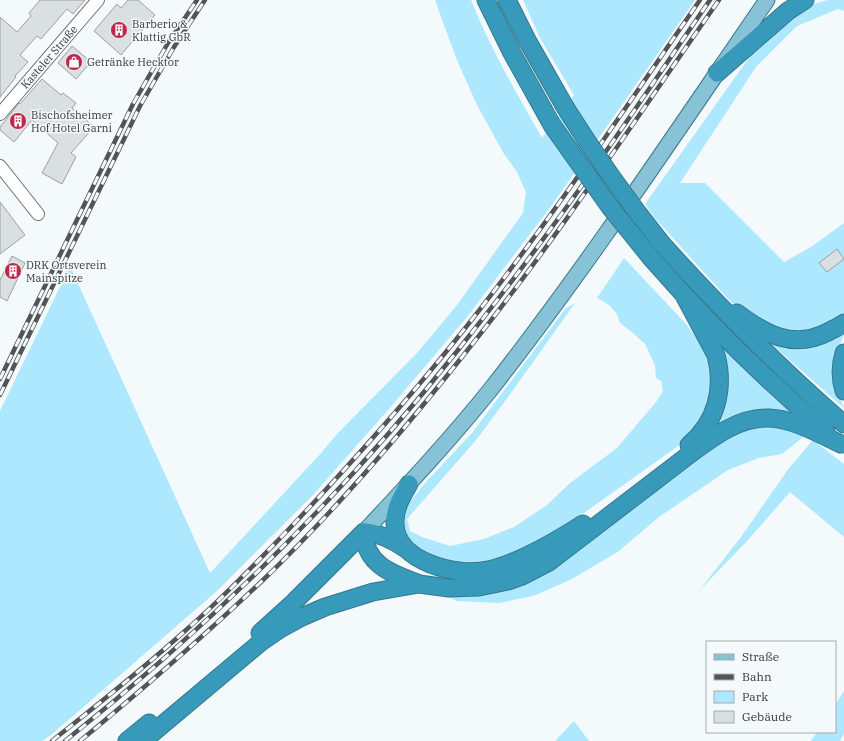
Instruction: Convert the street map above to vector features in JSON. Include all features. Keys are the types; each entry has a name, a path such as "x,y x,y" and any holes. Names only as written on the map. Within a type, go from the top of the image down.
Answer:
{"highway":[{"path":"486,0 515,59 552,126 602,196 652,259 685,297 767,380 843,445"},
{"path":"507,0 530,47 565,107 602,164 662,244 698,283 781,367 844,424"},
{"path":"717,73 788,11 805,0"},
{"path":"698,283 766,333 788,340 806,340 823,335 844,323"},
{"path":"127,741 247,644 293,602 364,532 375,533 395,541 426,563 450,570 474,572 486,571 508,564 548,545 586,522 694,441 702,433 714,413 719,391 720,373 716,355 685,297"},
{"path":"844,353 841,378 844,391"},
{"path":"364,532 364,544 369,555 378,564 395,575 419,584 449,588 478,587 508,581 536,570 549,562 711,439 730,428 748,421 769,418 798,425 843,445"},
{"path":"406,549 398,536 395,524 398,504 409,484"},
{"path":"143,741 261,642 280,629 302,617 348,599 373,592 419,584"},
{"path":"203,690 247,644"}],"main road":[{"path":"364,532 448,442 486,395 600,242 767,0"}],"street":[{"name":"Kasteler Straße","path":"0,114 98,0"},
{"path":"0,166 38,214"}],"green space":[{"path":"435,0 471,0 495,53 542,138 574,95 540,38 523,0 695,0 552,205 467,317 313,495 217,591 51,735 42,741 0,741 0,411 70,266 210,573 337,434 417,353 457,305 523,213 526,193 517,172 504,154 477,105 456,58"},
{"path":"828,0 844,0 844,11 838,9 797,26 756,67 680,183 705,183 784,262 811,247 844,223 844,314 812,332 783,334 759,323 729,300 654,217 645,204 751,55 773,30 807,6"},
{"path":"624,258 686,324 704,348 713,371 712,396 698,428 681,444 574,520 516,553 493,561 468,564 431,559 399,532 405,508 426,482 472,433 566,308 575,303 477,439 407,519 410,531 422,537 450,546 484,539 514,527 547,505 570,483 617,448 656,402 663,391 661,381 656,378 655,365 645,344 620,323 617,314 609,305 597,298"},
{"path":"705,330 797,416 703,438 718,414"},
{"path":"844,330 844,335 837,352 838,392 844,408 760,334"},
{"path":"770,424 804,434 802,438 782,454 759,458 728,470 659,517 619,551 572,579 536,595 500,603 456,601 450,597 453,593 481,592 737,430"},
{"path":"813,440 844,464 844,537 790,492 747,541 698,592 741,537 789,468"},
{"path":"844,691 844,734 840,741 811,741 816,733 836,733 836,703"},
{"path":"574,721 589,741 555,741"}],"building":[{"path":"40,0 85,0 73,14 67,9 41,39 37,36 20,55 28,62 15,76 16,77 0,97 0,17 17,32 31,16 29,13"},
{"name":"Barberio & Klattig GbR","path":"128,0 138,0 155,15 121,55 94,31 117,4 121,8"},
{"name":"Getränke Hecktor","path":"72,46 91,62 76,79 58,63"},
{"path":"42,79 61,95 63,93 76,103 72,108 94,127 71,153 76,157 62,184 42,173 58,143 32,120 14,142 0,130 0,127 19,103 20,104"},
{"path":"0,202 25,235 0,254"},
{"path":"837,249 844,259 827,272 819,263"},
{"name":"DRK Ortsverein Mainspitze","path":"12,256 25,263 7,301 0,297 0,280"}],"railway":[{"path":"0,379 133,104 168,43 197,0"},
{"path":"0,395 140,106 174,47 205,0"},
{"path":"52,741 137,673 212,606 289,529 391,417 450,347 516,262 578,176 700,0"},
{"path":"65,741 119,697 223,605 322,507 369,456 458,350 563,212 710,0"},
{"path":"80,741 172,663 262,581 315,528 366,472 462,357 562,226 719,0"}],"place":[{"name":"Barberio & Klattig GbR","path":"119,30"},
{"name":"Getränke Hecktor","path":"74,62"},
{"name":"Bischofsheimer Hof Hotel Garni","path":"18,121"},
{"name":"DRK Ortsverein Mainspitze","path":"13,271"}]}
